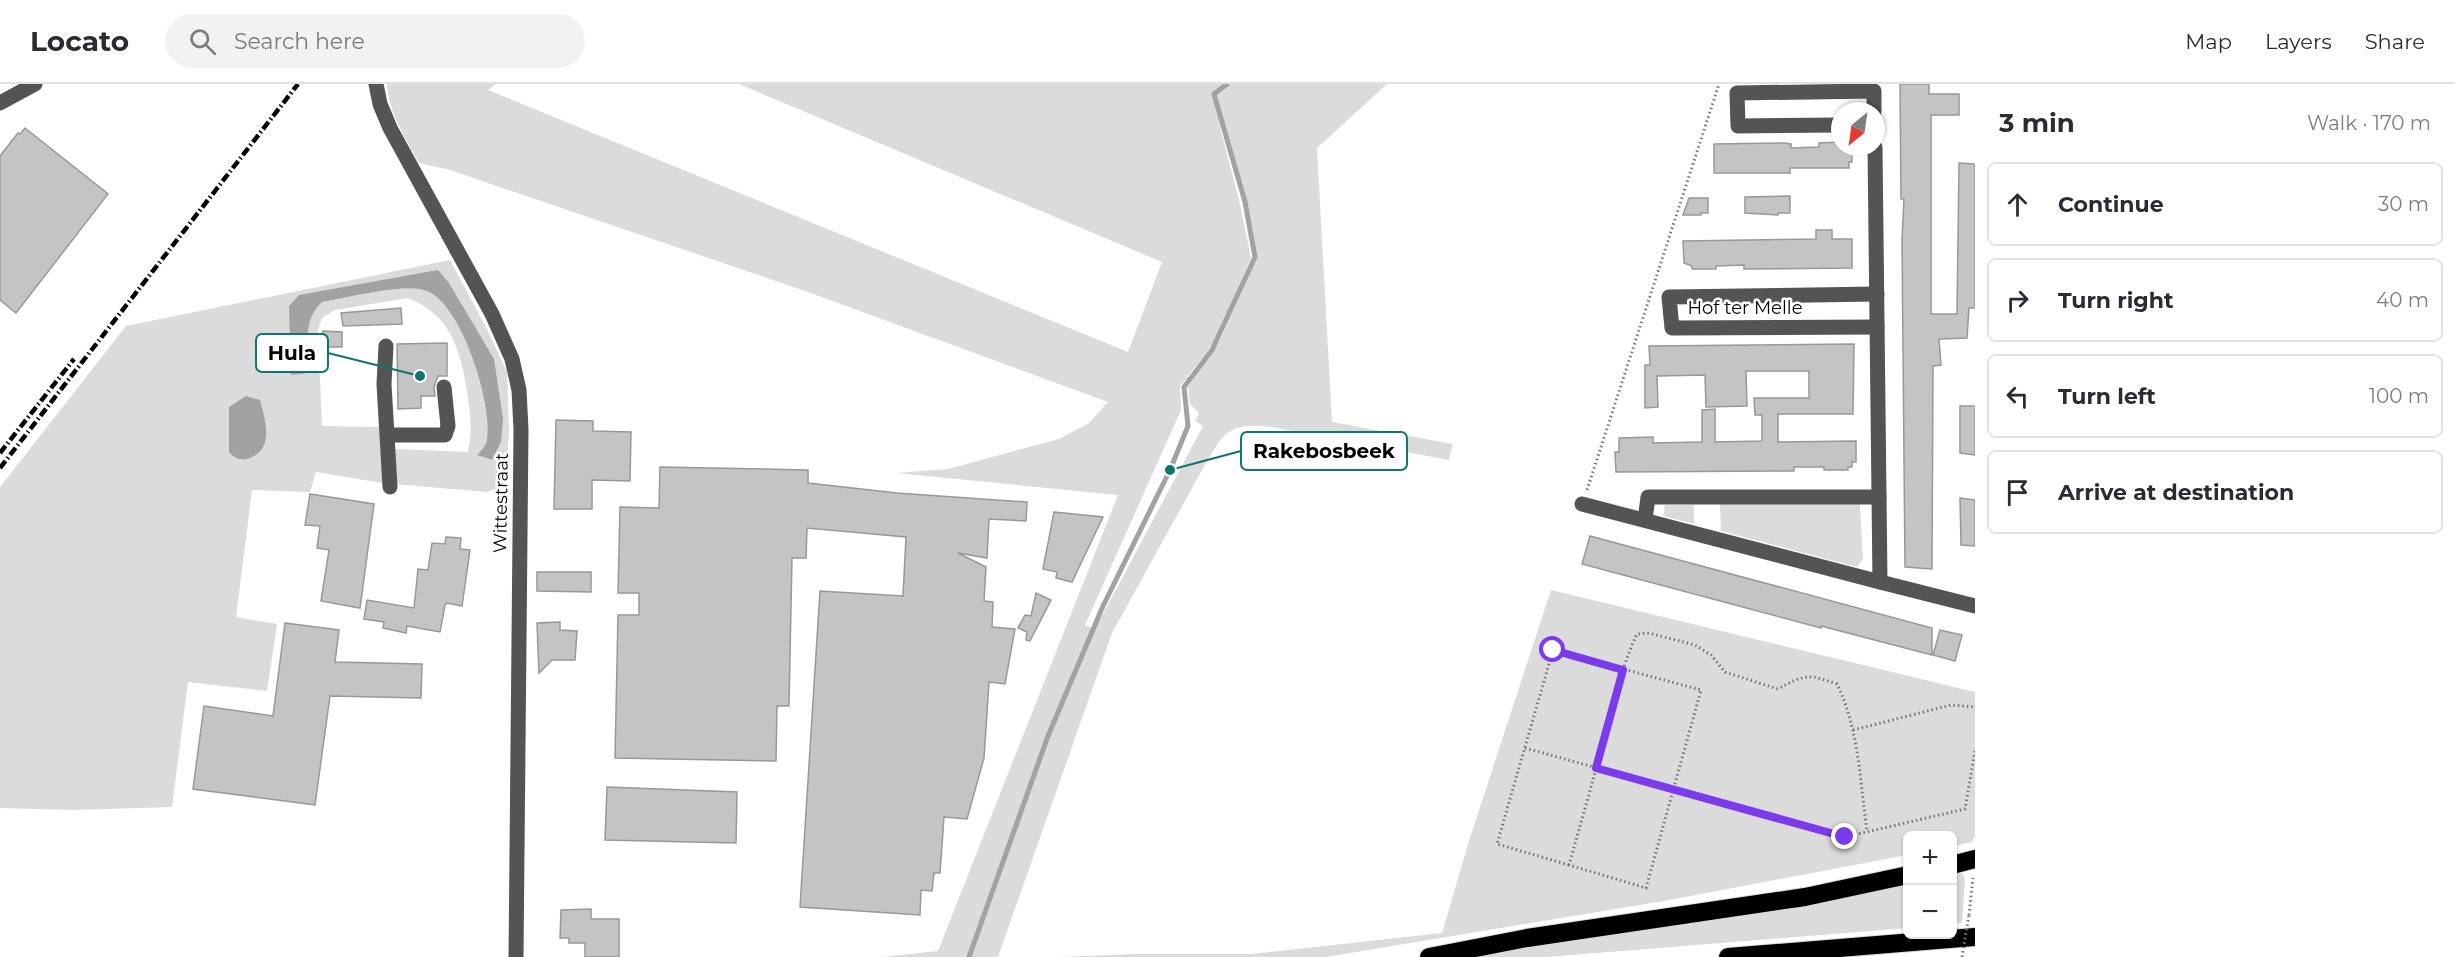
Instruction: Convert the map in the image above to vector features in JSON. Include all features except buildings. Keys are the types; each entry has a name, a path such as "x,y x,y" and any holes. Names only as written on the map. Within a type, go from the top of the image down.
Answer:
{"highway":[{"path":"1957,864 1975,860"},
{"path":"1429,957 1527,938 1805,897 1903,876"},
{"path":"1728,957 1975,938"}],"street":[{"path":"0,103 35,84"},
{"name":"Wittestraat","path":"376,84 380,104 390,128 492,314 512,359 519,390 521,429 516,957"},
{"path":"1831,125 1738,126 1737,93 1874,91 1874,102"},
{"path":"1875,156 1880,582"},
{"name":"Hof ter Melle","path":"1877,294 1669,297 1672,328 1877,327"},
{"path":"386,346 384,384 390,487"},
{"path":"388,435 445,435 448,426 444,387"},
{"path":"1646,520 1648,497 1879,497"},
{"path":"1582,504 1975,606"}],"path":[{"path":"1582,504 1719,84"},
{"path":"1569,865 1628,653 1637,634 1649,633 1695,645 1712,655 1725,672 1778,689 1793,680 1814,676 1837,684 1853,730 1867,831"},
{"path":"1553,650 1623,670 1701,690 1646,888 1497,843 1553,650"},
{"path":"1853,730 1951,705 1975,707"},
{"path":"1525,748 1845,837 1965,809 1975,751"},
{"path":"1962,957 1975,860"}],"shaded area":[{"path":"387,84 496,84 488,90 1128,352 1162,262 739,84 1387,84 1317,148 1332,422 1453,444 1449,460 1272,427 1245,426 1228,433 1202,470 1112,633 998,957 882,957 938,951 1118,495 896,473 948,469 1059,439 1089,423 1108,402 808,292 450,170 419,163 398,125 388,95","holes":["1218,119 1240,178 1256,258 1221,338 1188,387 1190,404 1199,413 1195,421 1203,426 1095,629 1085,625 1181,410 1180,386 1217,336 1251,258"]},
{"path":"450,260 507,372 509,429 507,466 501,487 487,492 382,483 316,472 310,492 252,490 236,617 277,624 267,691 188,682 172,807 74,810 0,808 0,487 126,326","holes":["449,283 501,442 491,460 478,455 487,440 487,424 485,403 472,355 451,312 437,298 423,290 401,289 322,302 313,310 307,324 299,295","408,298 423,305 444,324 457,348 470,414 468,452 394,449 382,427 322,426 318,330 322,318 335,310"]},
{"path":"438,270 449,283 494,359 503,419 501,442 492,460 477,455 486,442 488,424 485,403 472,355 450,312 437,297 423,290 387,290 322,302 311,317 307,335 308,373 291,375 289,306 299,295"},
{"path":"246,396 260,400 266,433 263,448 250,458 241,459 229,452 229,407"},
{"path":"1720,503 1860,504 1863,559 1857,567 1721,531"},
{"path":"1665,505 1694,505 1694,524 1663,516"},
{"path":"1551,590 1975,692 1975,836 1972,842 1957,845 1957,831 1903,831 1903,856 1664,901 1326,957 1060,957 1136,954 1251,954 1442,933 1468,844"},
{"path":"1957,873 1963,874 1965,879 1962,923 1957,924"},
{"path":"1903,884 1903,928 1547,957 1458,957 1777,910"}],"waterway":[{"path":"969,957 1048,736 1103,606 1170,470 1188,426 1184,387 1212,350 1255,257 1245,202 1214,94 1227,84"}],"railway":[{"path":"0,468 298,84"},
{"path":"0,453 74,359"}],"place":[{"name":"Hula","path":"420,376"},
{"name":"Rakebosbeek","path":"1170,470"}],"route":[{"path":"1553,650 1623,670 1596,768 1845,837"}]}
